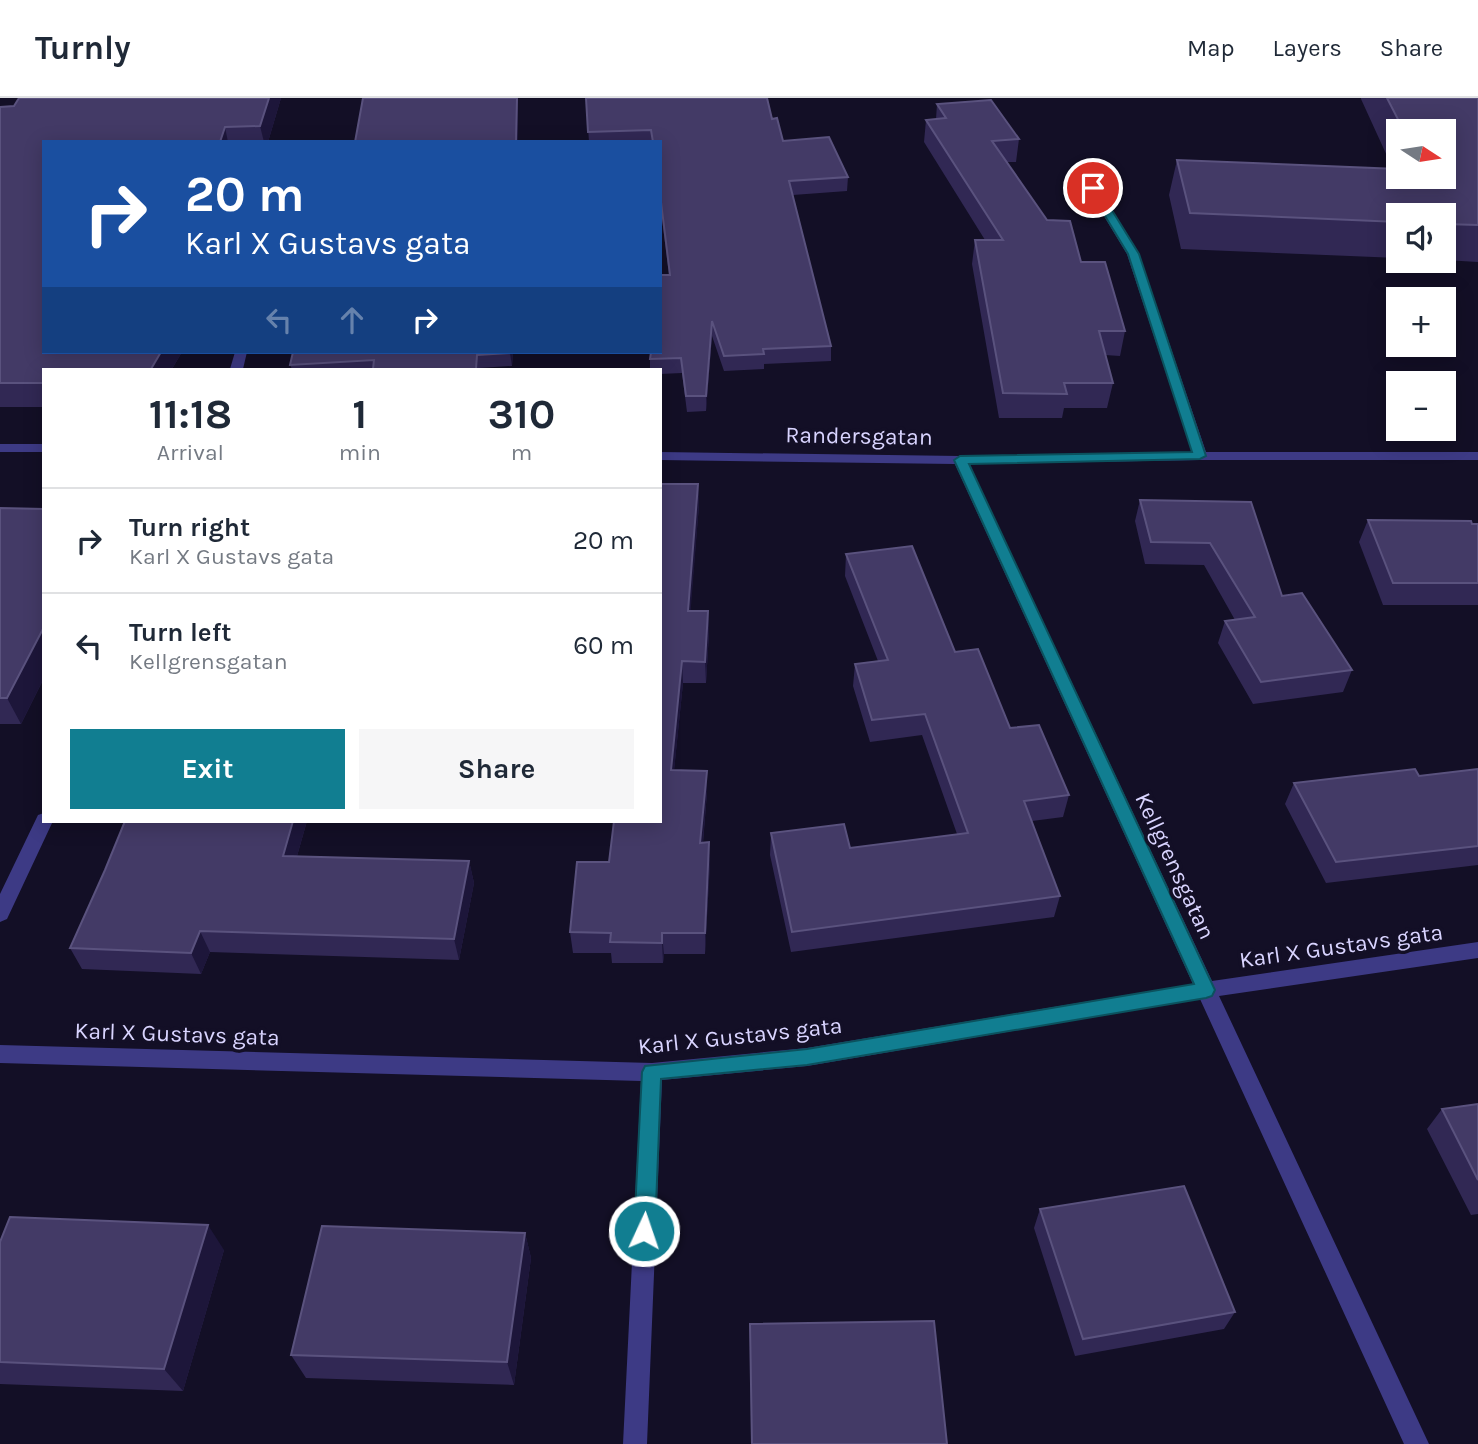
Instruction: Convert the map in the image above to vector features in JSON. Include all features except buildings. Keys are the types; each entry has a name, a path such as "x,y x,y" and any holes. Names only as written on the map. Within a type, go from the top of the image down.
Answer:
{"street":[{"path":"1093,188 1133,254 1200,456"},
{"path":"0,448 42,448"},
{"name":"Randersgatan","path":"662,456 960,460 1200,456 1478,456"},
{"name":"Kellgrensgatan","path":"960,460 1417,1444"},
{"path":"0,914 43,823"},
{"name":"Karl X Gustavs gata","path":"0,1054 652,1072 807,1057 1206,990 1478,950"},
{"path":"635,1444 652,1072"}],"route":[{"path":"644,1231 652,1072 807,1057 1206,990 960,460 1200,456 1133,254 1093,188"}]}
